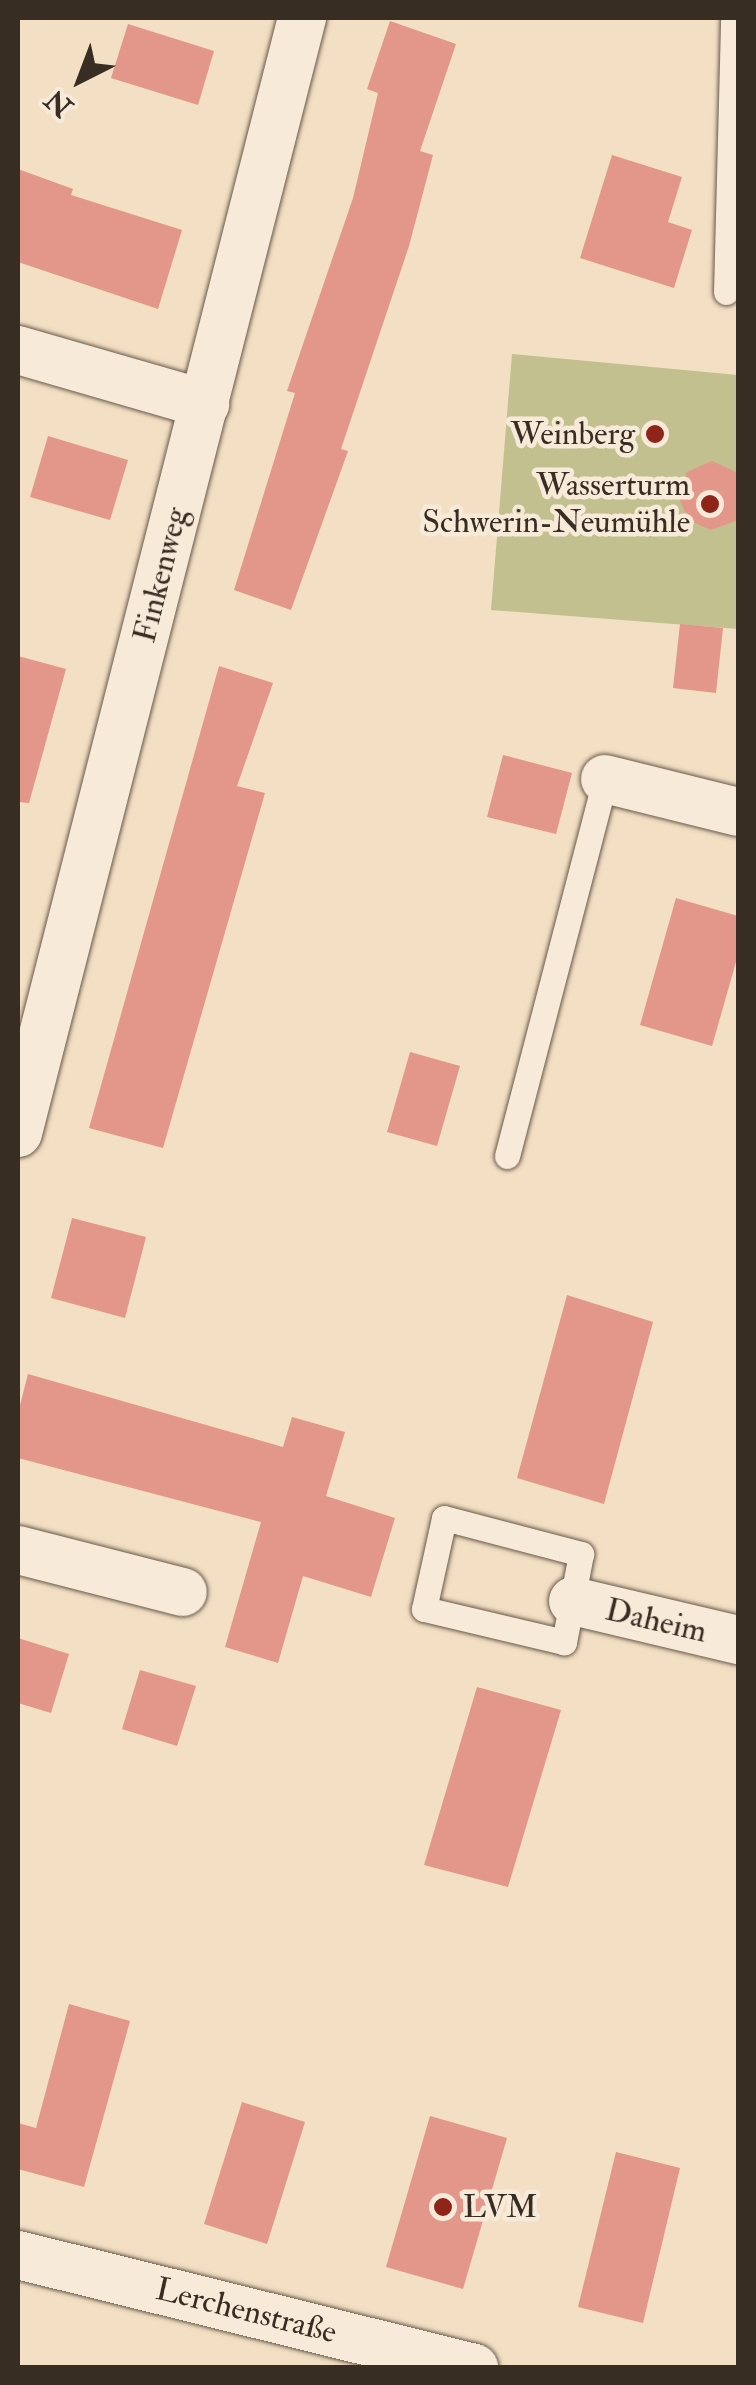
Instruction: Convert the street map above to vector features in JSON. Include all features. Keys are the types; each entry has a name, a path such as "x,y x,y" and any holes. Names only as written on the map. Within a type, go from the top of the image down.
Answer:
{"street":[{"name":"Finkenweg","path":"18,1133 302,18"},
{"path":"18,350 205,404"},
{"path":"604,779 738,812"},
{"path":"18,1550 183,1592"},
{"name":"Daheim","path":"573,1602 738,1640"},
{"name":"Lerchenstraße","path":"18,2256 322,2349 474,2368"}],"lane":[{"path":"726,292 733,18"},
{"path":"506,1156 604,779"},
{"path":"444,1518 581,1554 573,1602 564,1642 424,1609 444,1518"}],"shaded area":[{"path":"512,354 738,375 738,629 491,610"}],"building":[{"path":"390,21 456,44 420,151 433,155 409,246 341,449 348,451 291,610 234,590 295,393 287,391 353,198 378,93 367,89"},
{"path":"128,24 214,51 198,105 111,78"},
{"path":"612,155 682,177 668,222 692,230 674,288 580,258"},
{"path":"18,169 73,189 71,195 182,230 158,309 18,262"},
{"path":"48,436 128,460 110,520 30,497"},
{"name":"Wasserturm Schwerin-Neumühle","path":"712,461 738,473 738,520 711,530 688,520 678,495 687,472"},
{"path":"680,624 723,628 716,693 673,688"},
{"path":"18,656 66,669 29,803 18,802"},
{"path":"219,666 273,683 237,786 265,793 163,1148 89,1128"},
{"path":"503,755 572,773 556,834 487,817"},
{"path":"676,898 738,916 738,955 712,1046 640,1025"},
{"path":"410,1052 460,1066 437,1146 387,1132"},
{"path":"72,1218 146,1237 125,1318 51,1298"},
{"path":"567,1295 653,1322 604,1504 517,1478"},
{"path":"28,1374 283,1447 292,1417 345,1432 326,1496 395,1518 371,1597 303,1576 278,1663 225,1647 261,1522 18,1458 18,1413"},
{"path":"18,1638 69,1654 51,1713 18,1703"},
{"path":"140,1670 196,1686 177,1746 122,1729"},
{"path":"477,1687 561,1710 508,1887 424,1865"},
{"path":"69,2004 130,2021 84,2187 18,2169 18,2123 36,2128"},
{"path":"242,2102 305,2122 267,2244 204,2224"},
{"path":"430,2116 507,2138 463,2289 386,2267"},
{"path":"616,2152 680,2168 643,2323 578,2307"}],"place":[{"name":"Weinberg","path":"655,434"},
{"name":"Wasserturm Schwerin-Neumühle","path":"710,504"},
{"name":"LVM","path":"443,2207"}]}
